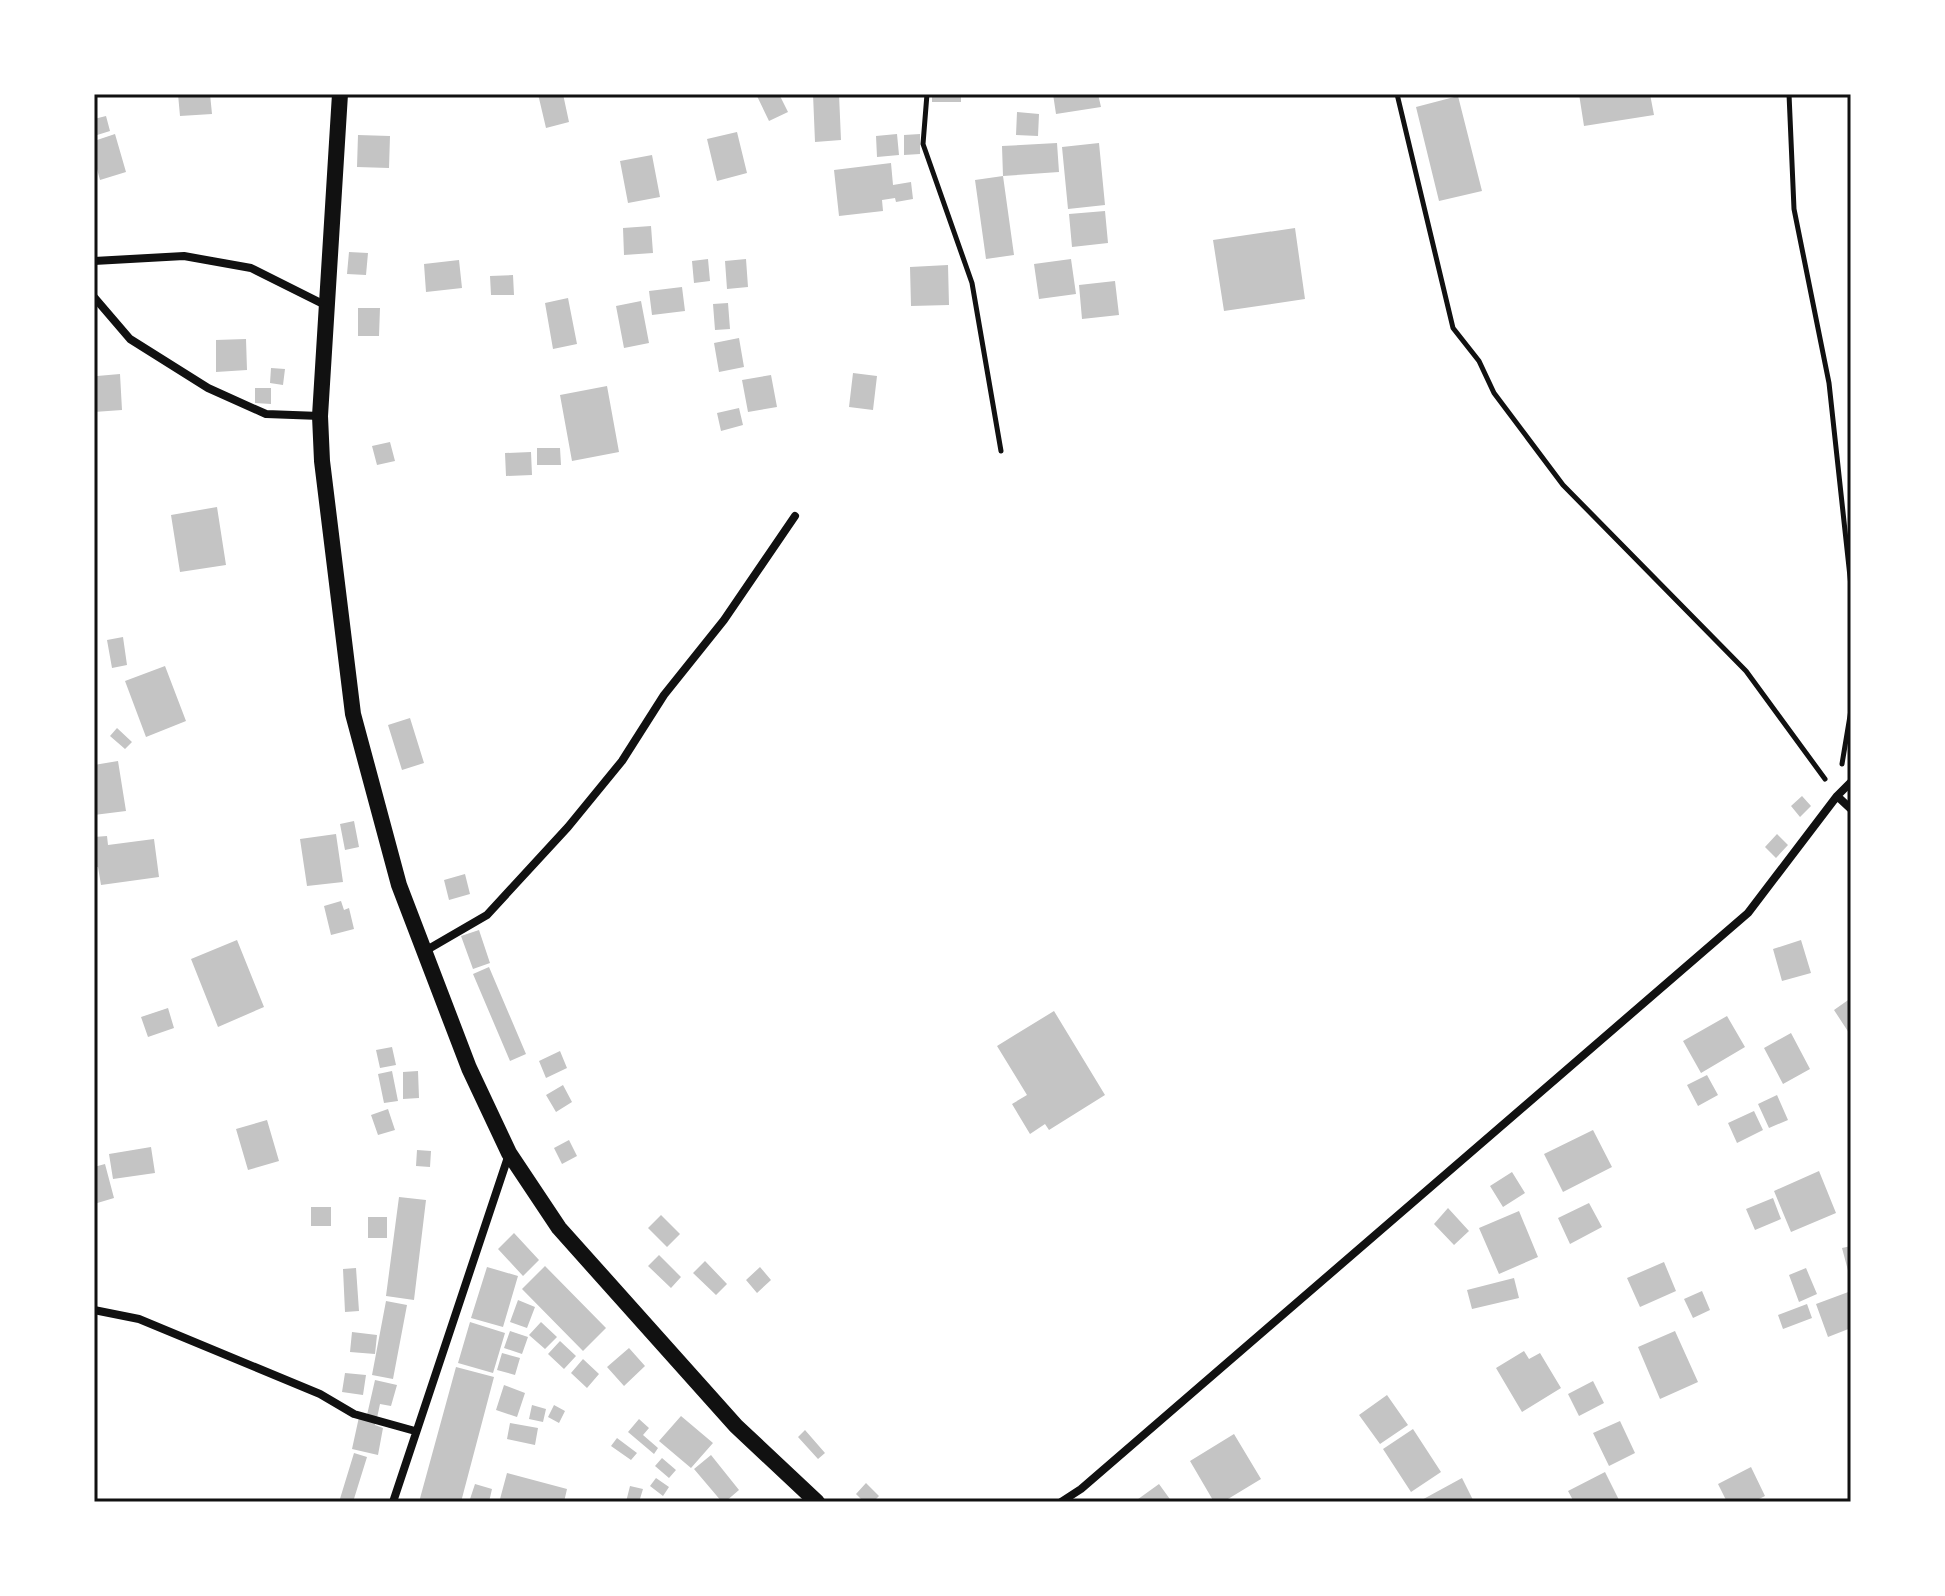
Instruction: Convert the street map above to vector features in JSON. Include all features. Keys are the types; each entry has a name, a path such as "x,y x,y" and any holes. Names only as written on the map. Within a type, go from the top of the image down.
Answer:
{"main road":[{"path":"340,94 320,416 322,461 353,714 399,885 469,1068 509,1153 559,1228 736,1426 817,1502"}],"street":[{"path":"94,261 184,256 251,268 327,306"},
{"path":"94,297 130,339 208,388 266,414 320,416"},
{"path":"424,951 487,915 568,827 622,761 664,695 724,620 795,516"},
{"path":"1061,1502 1093,1479 1748,913 1851,782"},
{"path":"1837,796 1851,809"},
{"path":"393,1502 509,1153"},
{"path":"94,1310 139,1319 320,1394 354,1414 415,1431"}],"path":[{"path":"927,94 923,144 972,283 1001,451"},
{"path":"1397,94 1453,328 1479,361 1494,393 1563,485 1746,671 1837,796"},
{"path":"1789,94 1794,209 1829,383 1851,586"},
{"path":"1837,796 1851,710"}],"building":[{"path":"178,94 210,94 212,114 180,116"},
{"path":"538,94 563,94 569,122 546,128"},
{"path":"756,94 779,94 788,112 769,121"},
{"path":"813,94 839,94 841,140 815,142"},
{"path":"932,94 961,94 961,102 932,102"},
{"path":"1053,94 1098,94 1101,107 1056,114"},
{"path":"1579,94 1650,94 1654,115 1584,126"},
{"path":"1458,96 1482,191 1439,201 1416,107"},
{"path":"1017,112 1039,114 1038,136 1016,135"},
{"path":"106,116 110,131 94,136 94,119"},
{"path":"737,132 747,173 717,181 707,139"},
{"path":"115,134 126,172 100,180 94,158 94,141"},
{"path":"897,134 899,155 877,157 876,136"},
{"path":"920,134 920,154 904,155 904,135"},
{"path":"358,135 390,136 389,168 357,167"},
{"path":"1057,143 1059,172 1003,176 1002,146"},
{"path":"1099,143 1105,205 1068,209 1062,147"},
{"path":"652,155 660,197 628,203 620,161"},
{"path":"891,163 893,185 911,182 913,199 896,202 895,198 882,200 883,211 839,216 834,170"},
{"path":"1003,176 1014,255 986,259 975,180"},
{"path":"1105,211 1108,243 1072,247 1069,214"},
{"path":"651,226 653,253 624,255 623,228"},
{"path":"1295,228 1305,299 1224,311 1213,240"},
{"path":"349,252 368,253 366,275 347,274"},
{"path":"708,259 710,281 694,283 692,261"},
{"path":"746,259 748,287 727,289 725,261"},
{"path":"1071,259 1076,294 1039,299 1034,264"},
{"path":"459,260 462,288 426,292 424,264"},
{"path":"948,265 949,305 911,306 910,267"},
{"path":"513,275 514,295 491,295 490,276"},
{"path":"1115,281 1119,315 1082,319 1079,285"},
{"path":"682,287 685,311 652,315 649,291"},
{"path":"568,298 577,344 553,349 545,303"},
{"path":"641,301 649,343 624,348 616,306"},
{"path":"728,303 730,329 715,330 713,304"},
{"path":"358,308 380,308 379,336 358,336"},
{"path":"739,338 744,367 719,372 714,343"},
{"path":"246,339 247,370 216,372 216,340"},
{"path":"94,362 97,376 120,374 122,410 94,412"},
{"path":"271,368 285,369 283,385 270,383"},
{"path":"853,373 877,376 873,410 849,407"},
{"path":"771,375 777,407 748,412 742,380"},
{"path":"607,386 619,452 572,461 560,395"},
{"path":"255,388 271,388 271,404 255,403"},
{"path":"739,408 743,425 721,431 717,413"},
{"path":"390,442 395,461 377,465 372,446"},
{"path":"537,448 560,448 561,465 537,465"},
{"path":"531,452 532,475 506,476 505,453"},
{"path":"217,507 226,565 180,572 171,515"},
{"path":"123,637 127,665 112,668 107,640"},
{"path":"165,666 186,721 146,737 125,681"},
{"path":"410,718 424,763 402,770 388,725"},
{"path":"117,728 132,742 125,749 110,736"},
{"path":"118,761 126,811 94,815 94,765"},
{"path":"1802,796 1811,806 1800,817 1791,806"},
{"path":"354,821 359,847 345,850 340,824"},
{"path":"336,834 343,882 307,886 300,839"},
{"path":"1777,834 1788,845 1776,858 1765,847"},
{"path":"107,836 108,845 154,839 159,877 101,885 98,867 94,867 94,837"},
{"path":"465,874 470,894 449,900 444,880"},
{"path":"341,901 344,910 349,908 354,929 331,935 324,906"},
{"path":"479,930 490,963 473,969 461,936"},
{"path":"237,940 264,1007 218,1027 191,959"},
{"path":"1801,940 1811,973 1782,981 1773,949"},
{"path":"489,967 526,1054 510,1061 473,974"},
{"path":"1851,998 1851,1036 1834,1010"},
{"path":"168,1008 174,1028 148,1037 141,1017"},
{"path":"1054,1011 1105,1095 1049,1130 1045,1124 1030,1134 1012,1104 1027,1095 997,1046"},
{"path":"1727,1016 1745,1047 1701,1073 1683,1041"},
{"path":"1791,1033 1810,1069 1783,1084 1764,1048"},
{"path":"392,1047 396,1065 380,1068 376,1050"},
{"path":"560,1051 567,1068 546,1078 539,1061"},
{"path":"392,1071 398,1101 384,1103 378,1074"},
{"path":"418,1071 419,1098 403,1099 403,1072"},
{"path":"1707,1075 1718,1095 1698,1106 1687,1085"},
{"path":"563,1085 572,1102 556,1112 546,1095"},
{"path":"1777,1095 1788,1120 1769,1128 1758,1104"},
{"path":"388,1109 395,1130 378,1135 371,1115"},
{"path":"1754,1111 1763,1130 1737,1143 1728,1123"},
{"path":"267,1120 279,1161 248,1170 236,1129"},
{"path":"1593,1130 1612,1167 1563,1192 1544,1154"},
{"path":"569,1140 577,1156 562,1164 554,1148"},
{"path":"151,1147 155,1173 113,1179 109,1154"},
{"path":"417,1150 431,1151 430,1167 416,1166"},
{"path":"105,1164 114,1198 94,1204 94,1167"},
{"path":"1819,1171 1836,1213 1791,1232 1774,1191"},
{"path":"1512,1172 1525,1193 1503,1207 1490,1186"},
{"path":"399,1197 426,1200 414,1300 386,1296"},
{"path":"1773,1198 1781,1219 1755,1230 1746,1209"},
{"path":"1589,1203 1602,1227 1570,1244 1558,1218"},
{"path":"311,1207 331,1207 331,1226 311,1226"},
{"path":"1448,1208 1469,1231 1454,1245 1434,1224"},
{"path":"1519,1211 1538,1257 1499,1274 1479,1228"},
{"path":"661,1215 680,1234 667,1247 648,1228"},
{"path":"368,1217 387,1217 387,1238 368,1238"},
{"path":"514,1233 539,1260 523,1276 498,1249"},
{"path":"1851,1246 1851,1277 1850,1278 1842,1248"},
{"path":"659,1255 681,1277 671,1288 648,1266"},
{"path":"705,1261 727,1284 716,1295 693,1273"},
{"path":"1664,1262 1676,1291 1640,1307 1627,1278"},
{"path":"545,1266 606,1328 583,1351 522,1289"},
{"path":"487,1267 518,1276 503,1327 471,1318"},
{"path":"760,1267 771,1280 757,1293 746,1280"},
{"path":"356,1268 359,1311 345,1312 343,1269"},
{"path":"1806,1268 1817,1294 1799,1302 1789,1275"},
{"path":"1514,1278 1519,1298 1472,1309 1467,1290"},
{"path":"1702,1291 1710,1310 1693,1318 1684,1299"},
{"path":"1851,1291 1851,1328 1828,1337 1816,1304"},
{"path":"518,1300 535,1307 527,1328 510,1322"},
{"path":"386,1301 407,1305 393,1379 372,1375"},
{"path":"1807,1304 1812,1318 1783,1329 1778,1315"},
{"path":"470,1322 505,1333 493,1373 458,1363"},
{"path":"541,1322 557,1337 545,1349 529,1335"},
{"path":"510,1331 528,1337 522,1354 504,1348"},
{"path":"1675,1331 1698,1382 1660,1399 1638,1347"},
{"path":"352,1332 377,1335 375,1354 350,1352"},
{"path":"560,1341 576,1356 564,1369 548,1354"},
{"path":"629,1348 645,1366 624,1386 607,1367"},
{"path":"1524,1351 1529,1359 1540,1353 1561,1388 1522,1412 1496,1368"},
{"path":"502,1353 520,1358 515,1375 497,1370"},
{"path":"583,1359 599,1374 587,1388 571,1373"},
{"path":"456,1367 494,1377 461,1502 419,1502"},
{"path":"345,1373 366,1375 363,1395 342,1392"},
{"path":"375,1380 397,1385 391,1406 380,1404 377,1418 367,1415"},
{"path":"1593,1381 1604,1403 1579,1416 1568,1394"},
{"path":"504,1385 525,1393 517,1417 496,1410"},
{"path":"1387,1395 1408,1425 1380,1444 1359,1415"},
{"path":"532,1405 546,1409 543,1422 529,1419"},
{"path":"554,1405 565,1411 559,1423 548,1417"},
{"path":"681,1416 713,1443 691,1468 659,1441"},
{"path":"359,1417 376,1421 375,1425 383,1428 378,1455 352,1449"},
{"path":"639,1419 649,1428 643,1435 658,1448 654,1454 628,1432"},
{"path":"1620,1421 1635,1453 1609,1466 1593,1433"},
{"path":"510,1423 538,1428 535,1445 507,1439"},
{"path":"1413,1429 1441,1472 1411,1492 1383,1449"},
{"path":"805,1430 825,1453 818,1459 798,1437"},
{"path":"1234,1434 1261,1479 1223,1502 1214,1502 1190,1461"},
{"path":"617,1438 637,1453 631,1460 611,1446"},
{"path":"354,1453 367,1457 353,1502 339,1502"},
{"path":"711,1455 739,1490 725,1502 694,1469"},
{"path":"662,1458 676,1470 669,1478 655,1466"},
{"path":"1751,1467 1765,1496 1753,1502 1727,1502 1718,1484"},
{"path":"1605,1472 1620,1502 1574,1502 1568,1491"},
{"path":"507,1473 567,1489 564,1502 510,1502 500,1499"},
{"path":"656,1478 669,1487 663,1496 650,1486"},
{"path":"1462,1478 1474,1502 1418,1502"},
{"path":"866,1483 879,1496 873,1502 864,1502 856,1494"},
{"path":"475,1484 492,1489 489,1502 469,1502"},
{"path":"1159,1484 1172,1502 1134,1502"},
{"path":"630,1486 643,1489 639,1502 626,1502"}]}
